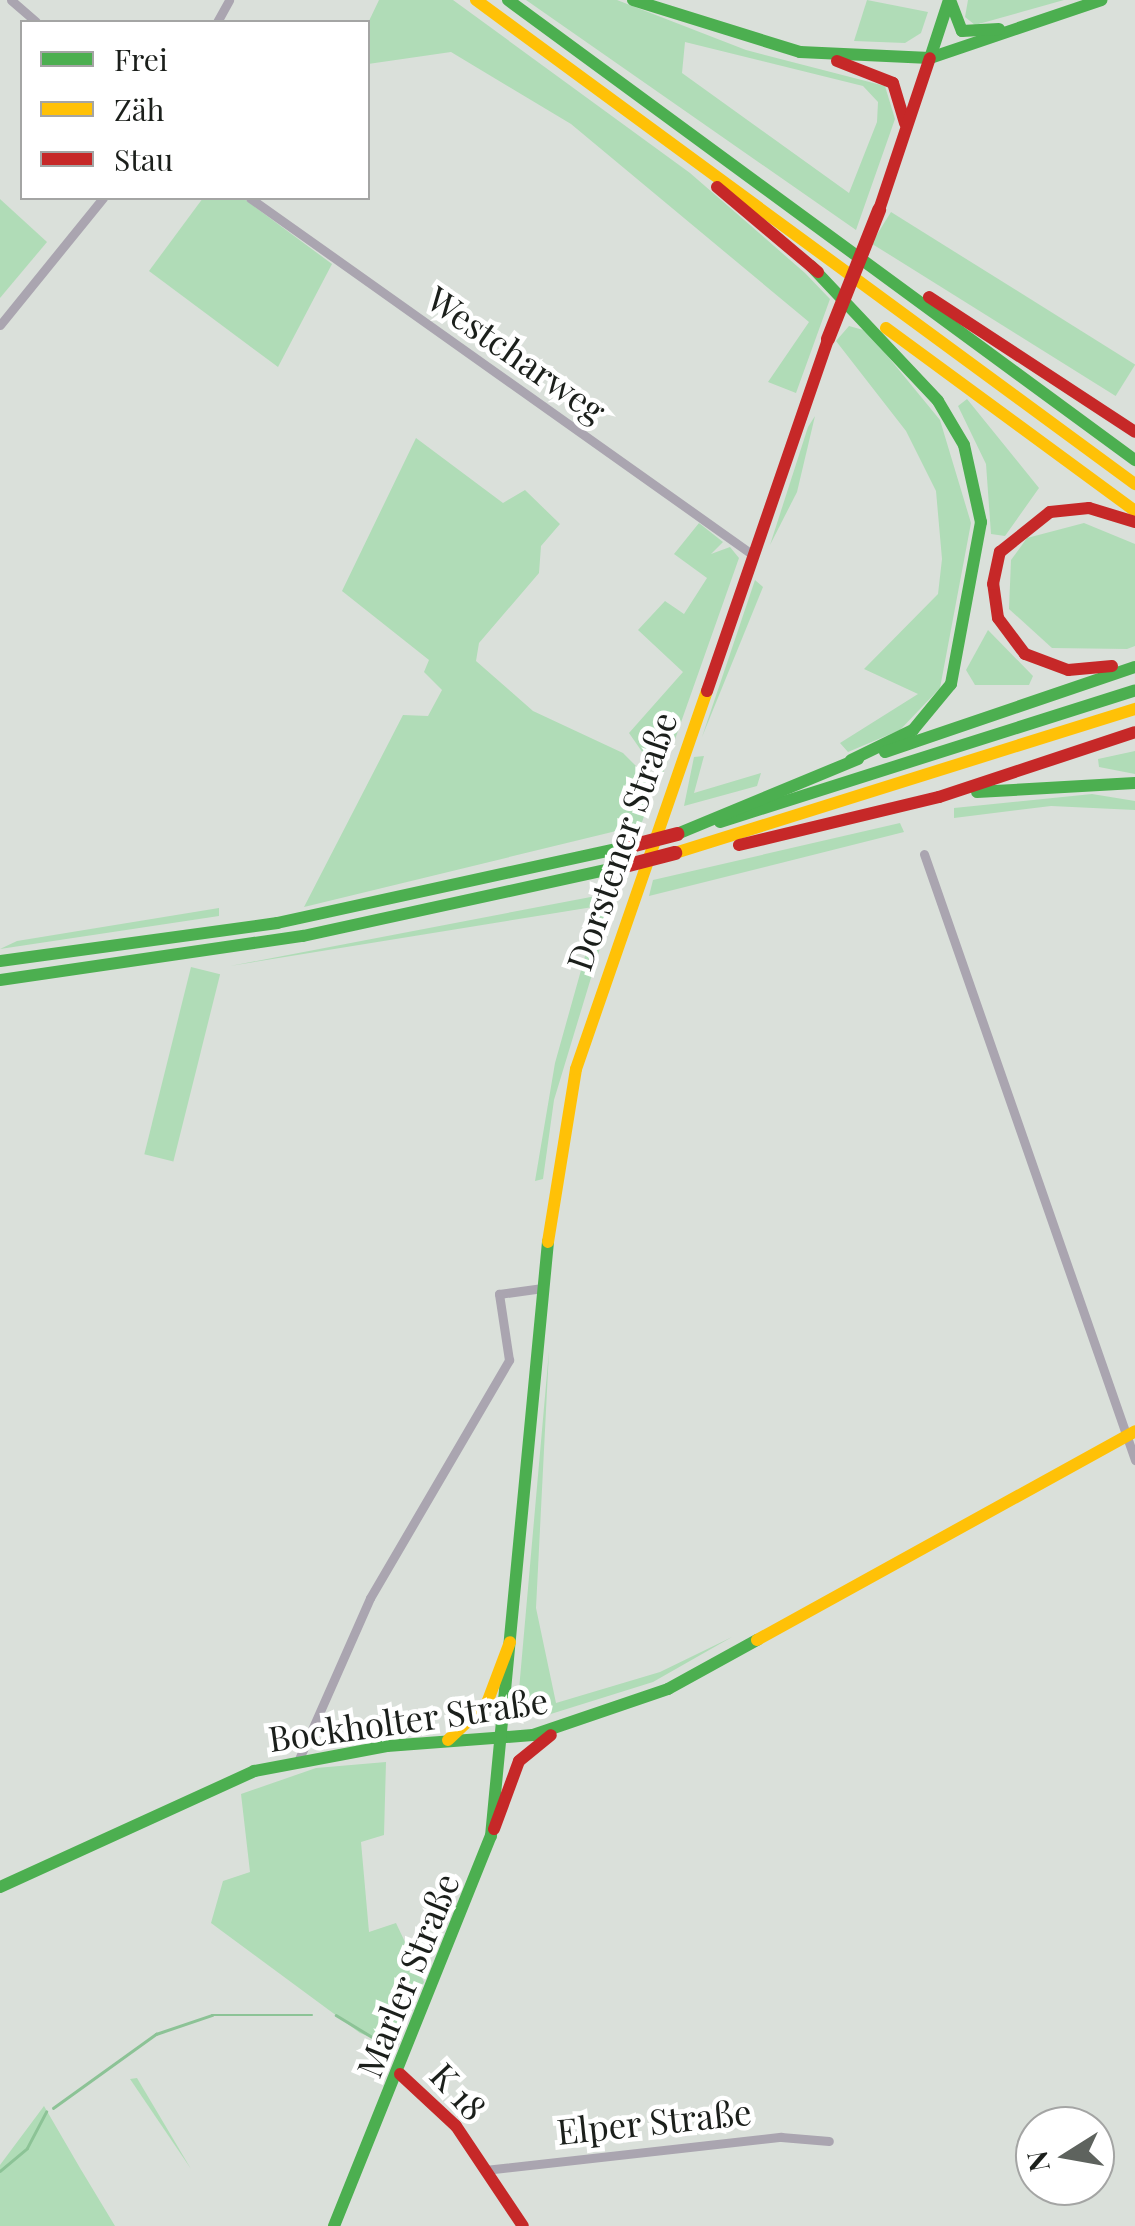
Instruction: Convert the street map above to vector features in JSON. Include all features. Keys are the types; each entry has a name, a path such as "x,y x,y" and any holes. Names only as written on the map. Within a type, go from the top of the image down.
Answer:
{"main road":[{"path":"476,0 1135,484"},
{"path":"508,0 1135,460"},
{"path":"633,0 886,77 906,128"},
{"name":"Dorstener Straße","path":"950,0 956,24 971,34 1046,20"},
{"name":"Dorstener Straße","path":"502,1737 543,1288 576,1069 828,339 878,210 950,0"},
{"path":"817,55 930,58 1101,0"},
{"path":"686,156 811,266 1135,511"},
{"path":"677,834 913,730 951,684 981,522 964,445 938,401 811,266"},
{"path":"872,266 1135,430"},
{"path":"1135,522 1089,508 1050,512 1014,534 993,584 1010,639 1042,664 1098,670 1135,658"},
{"path":"851,760 1135,667"},
{"path":"0,961 277,924 631,846 1135,690"},
{"path":"0,980 303,936 626,866 1135,708"},
{"path":"675,853 788,836 939,797 1135,732"},
{"path":"939,797 1038,782 1135,782"},
{"name":"Bockholter Straße","path":"0,1886 214,1787 299,1758 561,1729 750,1650 1131,1433"},
{"path":"447,1741 488,1702 512,1640"},
{"path":"491,1836 519,1761 561,1729"},
{"name":"Marler Straße","path":"334,2226 400,2074 491,1836 502,1737"},
{"name":"K 18","path":"400,2074 432,2096 523,2226"}],"street":[{"path":"10,0 34,20"},
{"path":"0,325 101,200"},
{"name":"Westcharweg","path":"253,200 753,555"},
{"path":"924,854 1131,1433 1135,1460"},
{"path":"299,1758 370,1598 509,1360 499,1294 543,1288"},
{"name":"Elper Straße","path":"485,2170 781,2137 829,2141"}],"green space":[{"path":"379,0 453,0 690,173 805,273 830,299 796,393 768,382 809,322 571,124 451,52 370,64 369,20"},
{"path":"526,0 617,0 746,50 885,86 895,119 856,230","holes":["685,42 863,86 878,102 877,122 849,193 682,73"]},
{"path":"867,0 928,12 921,33 905,43 854,41"},
{"path":"968,0 1064,0 975,25 965,17"},
{"path":"0,199 47,242 0,298"},
{"path":"202,200 246,200 332,264 278,367 149,271"},
{"path":"891,212 1135,364 1116,396 871,243"},
{"path":"849,326 867,331 940,420 971,523 940,688 900,730 848,752 840,743 918,694 864,669 938,594 942,559 936,491 906,431 836,341"},
{"path":"967,399 1039,488 1005,536 991,534 986,464 958,406"},
{"path":"815,416 797,492 770,545 808,427"},
{"path":"416,438 503,503 525,490 560,524 541,546 539,573 479,643 476,661 533,711 623,753 655,785 641,825 304,907 403,715 428,716 442,690 424,672 429,660 342,591"},
{"path":"699,523 723,542 711,554 730,547 739,558 661,779 629,733 683,672 638,630 665,601 684,614 707,578 674,554"},
{"path":"1084,523 1135,544 1135,646 1052,648 1009,609 1011,560 1027,538"},
{"path":"755,580 763,587 702,737"},
{"path":"988,630 1033,676 1029,685 975,685 966,670"},
{"path":"1135,751 1135,774 1099,767 1098,759"},
{"path":"704,756 694,793 761,773 757,786 684,806 694,757"},
{"path":"1092,794 1135,801 1135,810 1051,806 954,818 954,808"},
{"path":"900,823 904,832 649,896 653,880"},
{"path":"617,892 554,1100 543,1179 535,1181 555,1063 599,906 230,966"},
{"path":"219,908 219,916 0,949 17,941"},
{"path":"191,967 220,974 173,1162 144,1154"},
{"path":"549,1351 536,1608 556,1703 660,1672 732,1637 653,1682 538,1718 518,1701"},
{"path":"386,1762 384,1835 361,1842 369,1932 396,1923 424,1982 395,2047 360,2033 211,1923 223,1881 250,1872 241,1794 316,1768"},
{"path":"137,2078 191,2169 130,2079"},
{"path":"44,2106 115,2226 0,2226 0,2165"}],"waterway":[{"path":"53,2108 156,2034 212,2015 312,2015"},
{"path":"336,2015 387,2046"},
{"path":"0,2171 27,2148 46,2112"}],"traffic: fast":[{"path":"508,0 1135,460"},
{"path":"633,0 800,52 930,58 1101,0"},
{"path":"930,58 949,0"},
{"path":"950,0 962,31 999,29"},
{"path":"811,266 938,401 964,445 981,522 951,684 913,730 851,760"},
{"path":"885,752 1135,667"},
{"path":"720,822 1135,690"},
{"path":"677,834 858,759"},
{"path":"977,792 1135,783"},
{"path":"0,961 277,923 631,846"},
{"path":"0,980 303,936 625,866"},
{"path":"334,2226 491,1836 548,1242"},
{"path":"0,1887 254,1771 387,1746 533,1735 668,1689 757,1640"}],"traffic: slow":[{"path":"476,0 1135,484"},
{"path":"886,328 1135,511"},
{"path":"548,1242 576,1069 707,691"},
{"path":"675,853 1135,709"},
{"path":"757,1640 1135,1431"},
{"path":"448,1740 487,1703 510,1642"}],"traffic: jam":[{"path":"879,210 930,58"},
{"path":"837,61 893,83 905,123"},
{"path":"717,187 818,272"},
{"path":"828,339 879,210"},
{"path":"929,297 1135,432"},
{"path":"707,691 828,339"},
{"path":"1112,666 1068,670 1025,654 998,618 993,584 1000,552 1050,512 1089,508 1135,522"},
{"path":"739,845 939,797 1135,732"},
{"path":"631,846 677,834"},
{"path":"625,866 675,853"},
{"path":"494,1829 519,1761 551,1735"},
{"path":"400,2074 456,2126 523,2226"}]}
